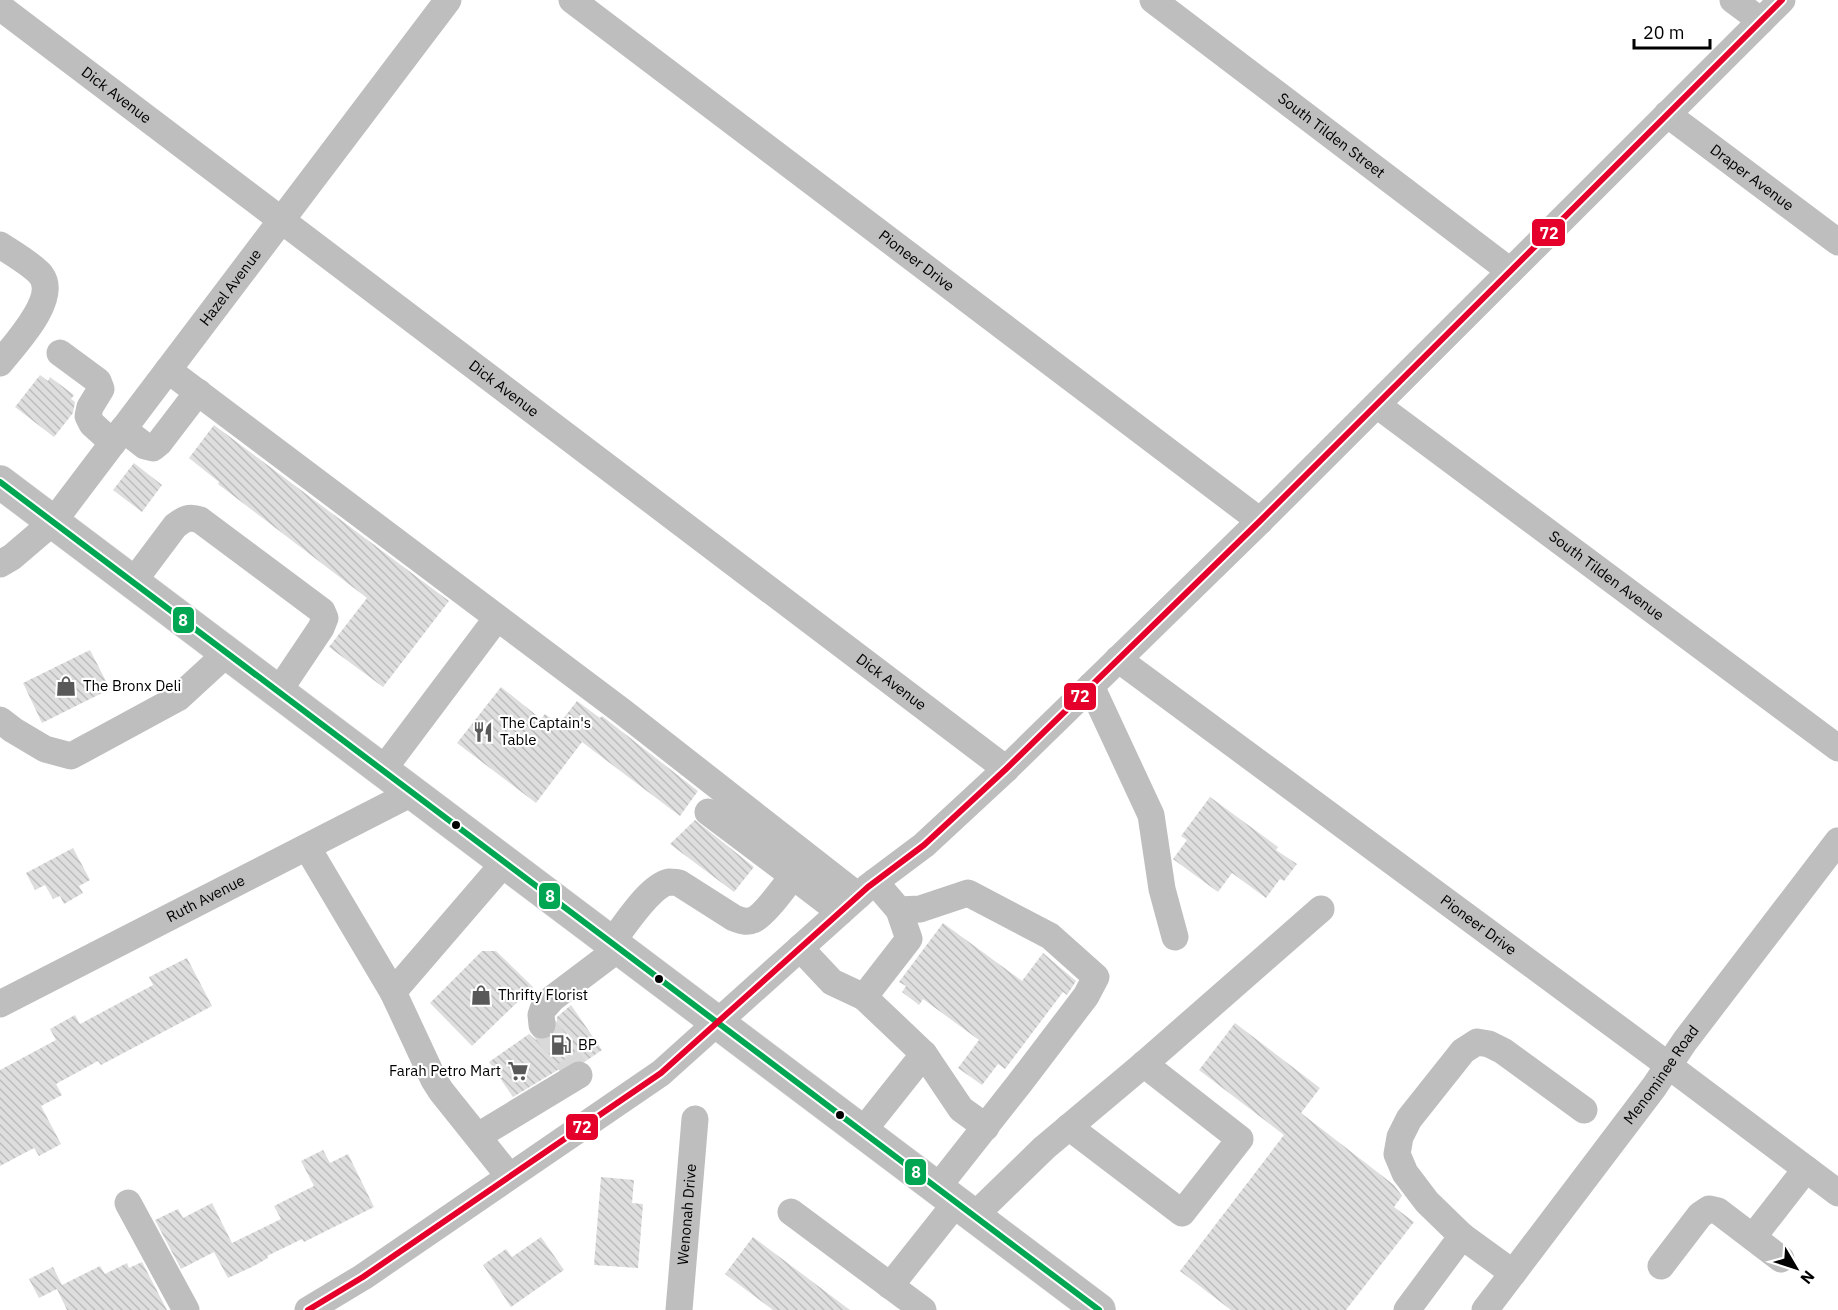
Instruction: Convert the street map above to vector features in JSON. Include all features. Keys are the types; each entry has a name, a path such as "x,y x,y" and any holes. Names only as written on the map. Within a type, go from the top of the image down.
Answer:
{"highway":[{"path":"0,482 1099,1310"}],"street":[{"name":"Hazel Avenue","path":"0,564 12,557 53,522 448,0"},
{"name":"Pioneer Drive","path":"572,0 1260,520"},
{"name":"South Tilden Street","path":"1153,0 1510,271"},
{"path":"1733,0 1761,21"},
{"path":"308,1310 363,1277 661,1073 858,897 924,845 1005,769 1377,405 1782,0"},
{"name":"Dick Avenue","path":"0,7 1005,769"},
{"name":"Draper Avenue","path":"1667,114 1838,242"},
{"path":"0,245 40,273 45,282 46,293 39,311 0,363"},
{"path":"60,353 98,381 101,389 90,408 88,417 93,424 145,446 153,448 159,443 198,392"},
{"path":"168,370 623,712 858,897"},
{"name":"South Tilden Avenue","path":"1377,405 1838,748"},
{"path":"133,582 175,526 183,519 192,517 200,520 322,611 325,618 321,628 278,692"},
{"path":"382,771 497,618"},
{"path":"0,720 45,749 71,756 178,698 227,653"},
{"name":"Pioneer Drive","path":"1118,659 1838,1193"},
{"path":"1090,686 1151,815 1162,889 1175,937"},
{"name":"Ruth Avenue","path":"0,1004 412,793"},
{"path":"708,812 793,876 899,910 920,909 968,893 1050,936 1096,977 1086,996 986,1127 956,1203 890,1286"},
{"name":"Menominee Road","path":"1485,1310 1654,1087 1685,1041 1838,841"},
{"path":"307,847 393,993 434,1080 509,1176"},
{"path":"393,993 504,863"},
{"path":"542,1024 543,1009 614,946 647,898 657,888 669,882 679,883 734,918 753,921 793,876"},
{"path":"956,1203 1044,1148 1321,909"},
{"path":"864,997 909,939 899,910"},
{"path":"800,948 832,982 864,997 924,1054 961,1109 986,1127"},
{"path":"1513,1273 1462,1236 1427,1202 1404,1173 1397,1154 1400,1137 1409,1119 1463,1051 1477,1042 1489,1044 1503,1051 1584,1110"},
{"path":"862,1132 924,1054"},
{"path":"1069,1127 1182,1213 1240,1138 1144,1064"},
{"path":"478,1136 577,1072 604,1112"},
{"name":"Wenonah Drive","path":"680,1310 694,1119"},
{"path":"1753,1237 1806,1169"},
{"path":"128,1203 186,1310"},
{"path":"1660,1266 1701,1215 1709,1209 1718,1211 1781,1258"},
{"path":"791,1212 923,1310"},
{"path":"1407,1310 1462,1236"}],"building":[{"path":"40,375 48,381 50,377 74,395 71,399 75,402 73,413 54,437 15,407"},
{"path":"214,425 449,601 383,687 329,647 367,598 218,484 219,482 189,458"},
{"path":"134,463 162,485 142,512 113,490"},
{"name":"The Bronx Deli","path":"90,650 110,689 42,723 23,683"},
{"path":"501,687 541,719 545,714 559,724 577,701 600,718 602,716 698,791 680,816 582,742 536,803 457,743"},
{"path":"1210,797 1278,847 1276,850 1297,864 1284,881 1280,879 1266,898 1232,873 1218,892 1173,859 1187,840 1181,836"},
{"path":"695,820 754,867 734,892 670,844"},
{"path":"73,848 90,880 79,886 83,893 64,904 60,896 53,899 45,885 35,890 26,873"},
{"path":"943,923 1022,981 1043,953 1076,981 1067,995 1063,992 1005,1069 998,1064 982,1085 958,1068 979,1040 923,999 919,1005 902,992 906,986 899,982"},
{"name":"Thrifty Florist","path":"482,951 496,951 533,987 472,1046 430,1003"},
{"path":"187,958 212,1006 101,1065 98,1061 56,1084 62,1095 41,1106 61,1144 39,1156 34,1148 0,1166 0,1070 56,1040 50,1029 75,1015 80,1024 153,985 149,977"},
{"path":"571,1005 602,1050 586,1061 579,1059 571,1062 513,1097 489,1062 529,1034 536,1040 543,1041 551,1038 557,1031 557,1017"},
{"path":"1235,1023 1320,1088 1301,1113 1394,1185 1402,1196 1394,1207 1414,1222 1346,1310 1231,1310 1180,1271 1284,1135 1199,1070"},
{"path":"323,1150 330,1163 348,1154 374,1207 304,1242 302,1239 267,1256 268,1258 254,1266 228,1278 214,1252 181,1269 155,1220 178,1209 183,1218 212,1203 232,1243 281,1219 274,1206 314,1186 301,1161"},
{"path":"601,1177 634,1180 632,1203 643,1204 638,1268 594,1265"},
{"path":"541,1237 564,1270 511,1307 483,1265 506,1249 512,1257"},
{"path":"753,1237 850,1310 773,1310 725,1274"},
{"path":"142,1262 167,1310 67,1310 57,1289 39,1298 29,1279 53,1267 62,1285 100,1266 105,1274 127,1263 129,1268"}],"tunnel":[{"path":"542,1025 575,1069"}],"transit line":[{"name":"72","path":"308,1310 363,1277 661,1073 868,887 924,845 1006,769 1260,521 1782,0"},
{"name":"8","path":"0,482 1099,1310"}],"place":[{"name":"The Bronx Deli","path":"66,686"},
{"name":"The Captain's Table","path":"483,732"},
{"name":"Thrifty Florist","path":"481,995"},
{"name":"BP","path":"561,1045"},
{"name":"Farah Petro Mart","path":"518,1071"}]}
